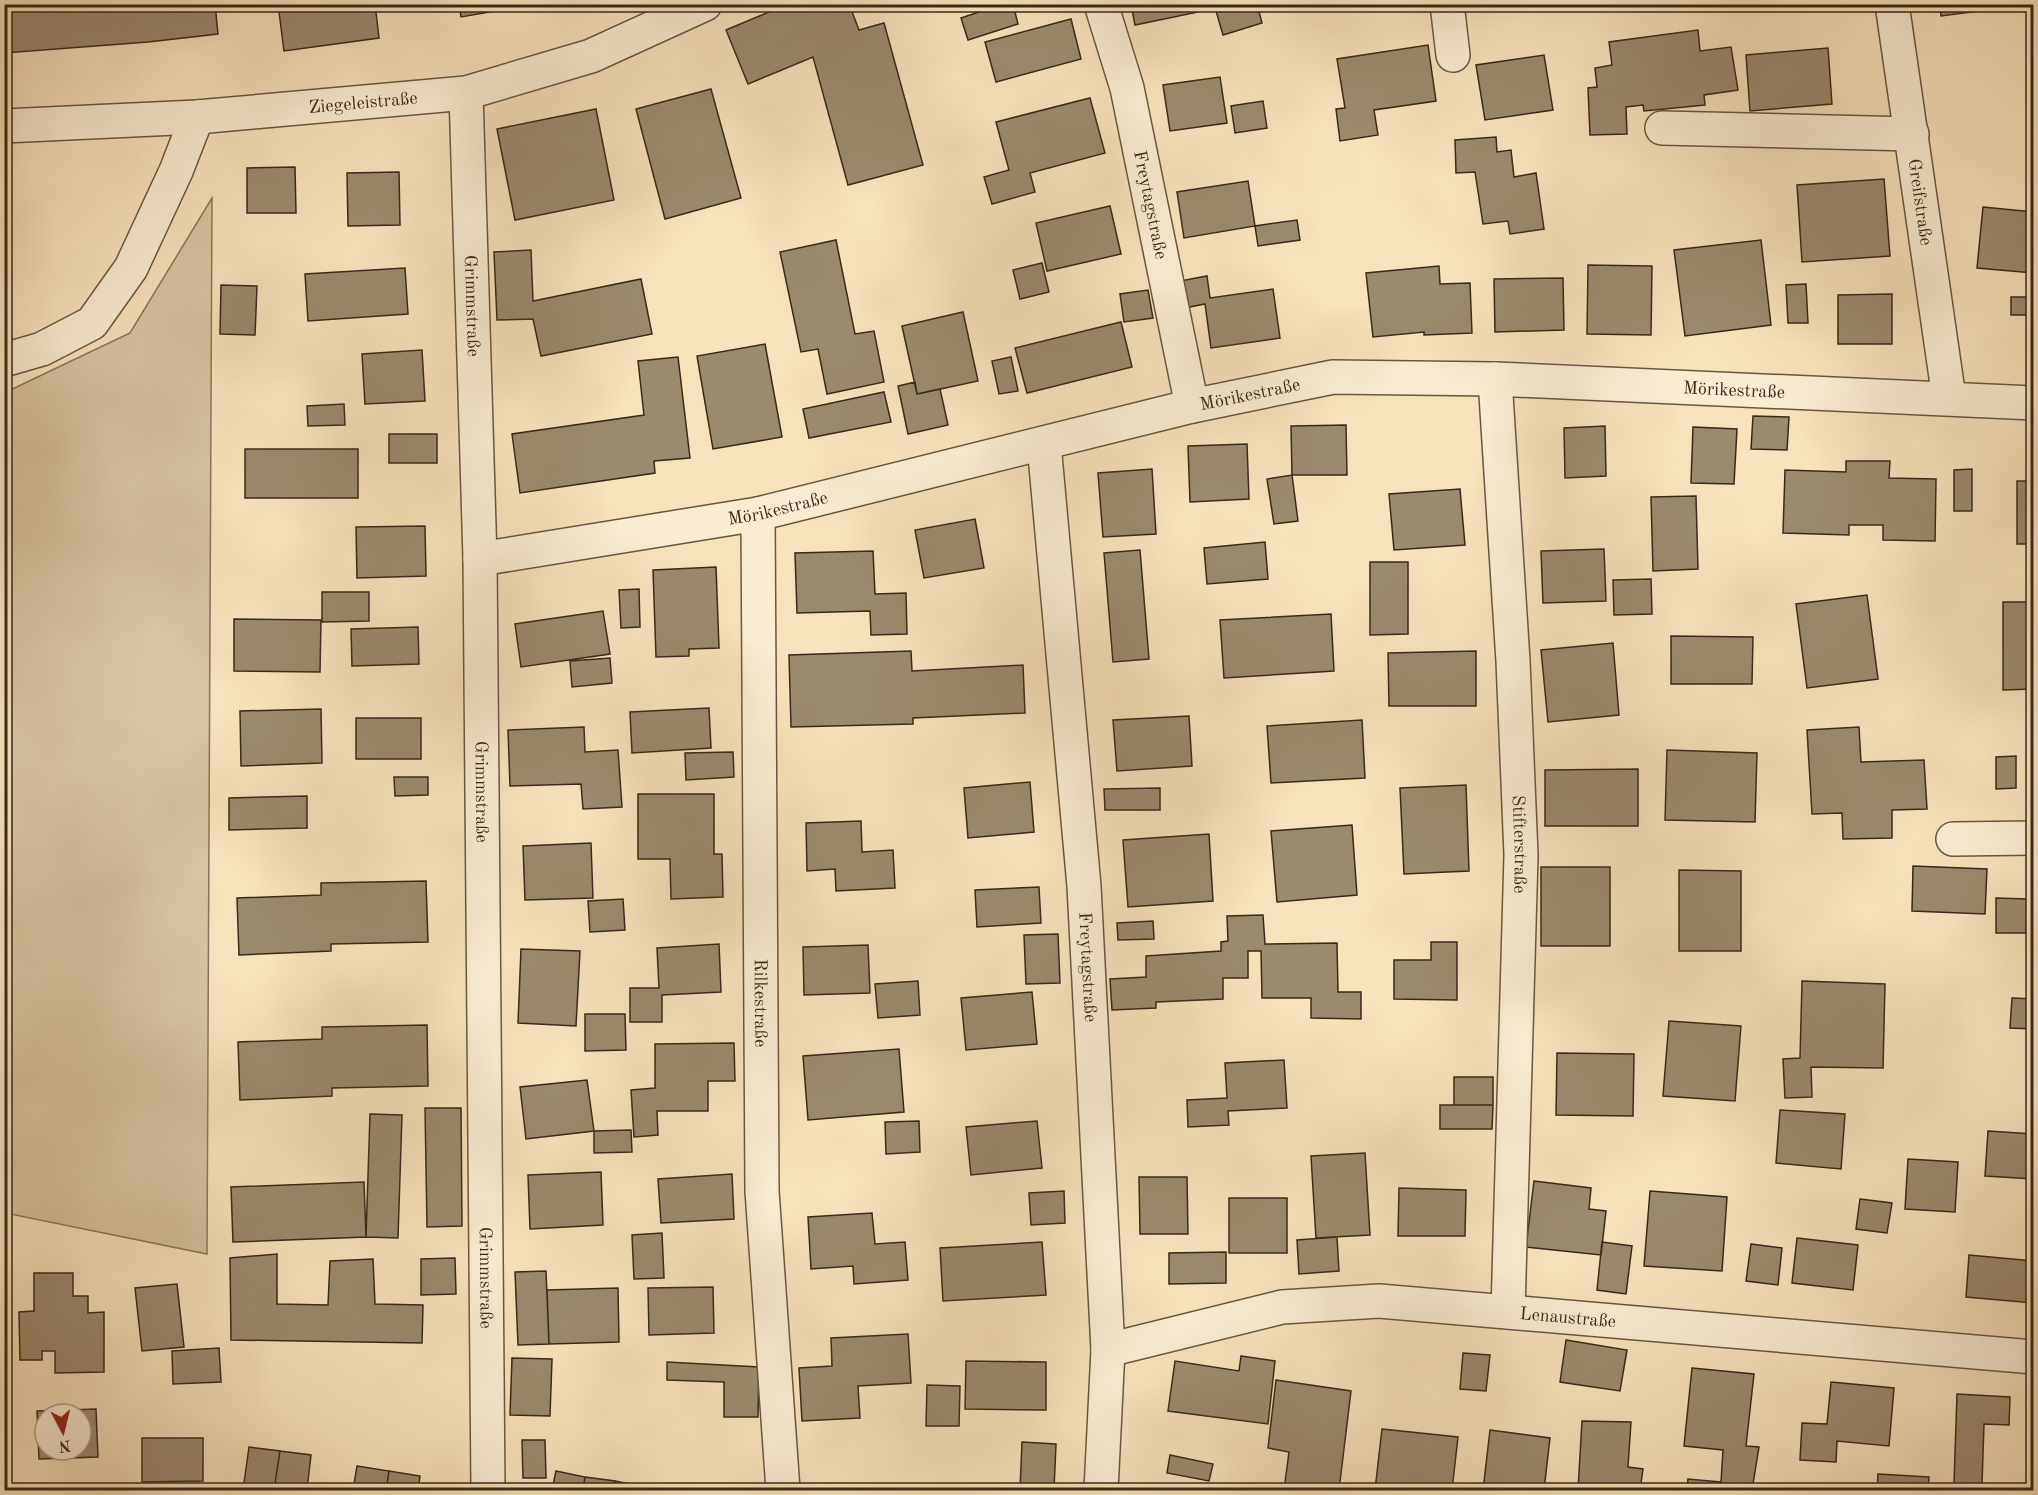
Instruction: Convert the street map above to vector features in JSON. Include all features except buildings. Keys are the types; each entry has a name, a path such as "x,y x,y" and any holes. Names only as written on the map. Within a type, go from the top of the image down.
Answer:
{"street":[{"name":"Ziegeleistraße","path":"4,126 197,117 466,93 591,56 705,4"},
{"name":"Freytagstraße","path":"1101,4 1127,88 1192,406"},
{"path":"1447,4 1453,55"},
{"name":"Greifstraße","path":"1892,4 1949,398"},
{"name":"Grimmstraße","path":"466,93 480,559 488,1491"},
{"path":"4,360 42,349 92,323 131,268 176,171 197,117"},
{"path":"1662,128 1911,134"},
{"name":"Mörikestraße","path":"480,559 758,514 1192,406 1334,377 1495,379 2034,403"},
{"name":"Stifterstraße","path":"1495,379 1513,661 1521,855 1508,1311"},
{"name":"Freytagstraße","path":"1044,444 1083,885 1108,1350 1101,1491"},
{"name":"Rilkestraße","path":"758,514 762,1191 783,1491"},
{"path":"1953,839 2034,838"},
{"name":"Lenaustraße","path":"1108,1350 1282,1307 1380,1301 2034,1357"}],"shaded area":[{"path":"212,198 207,1254 5,1213 4,393 130,333"}]}
